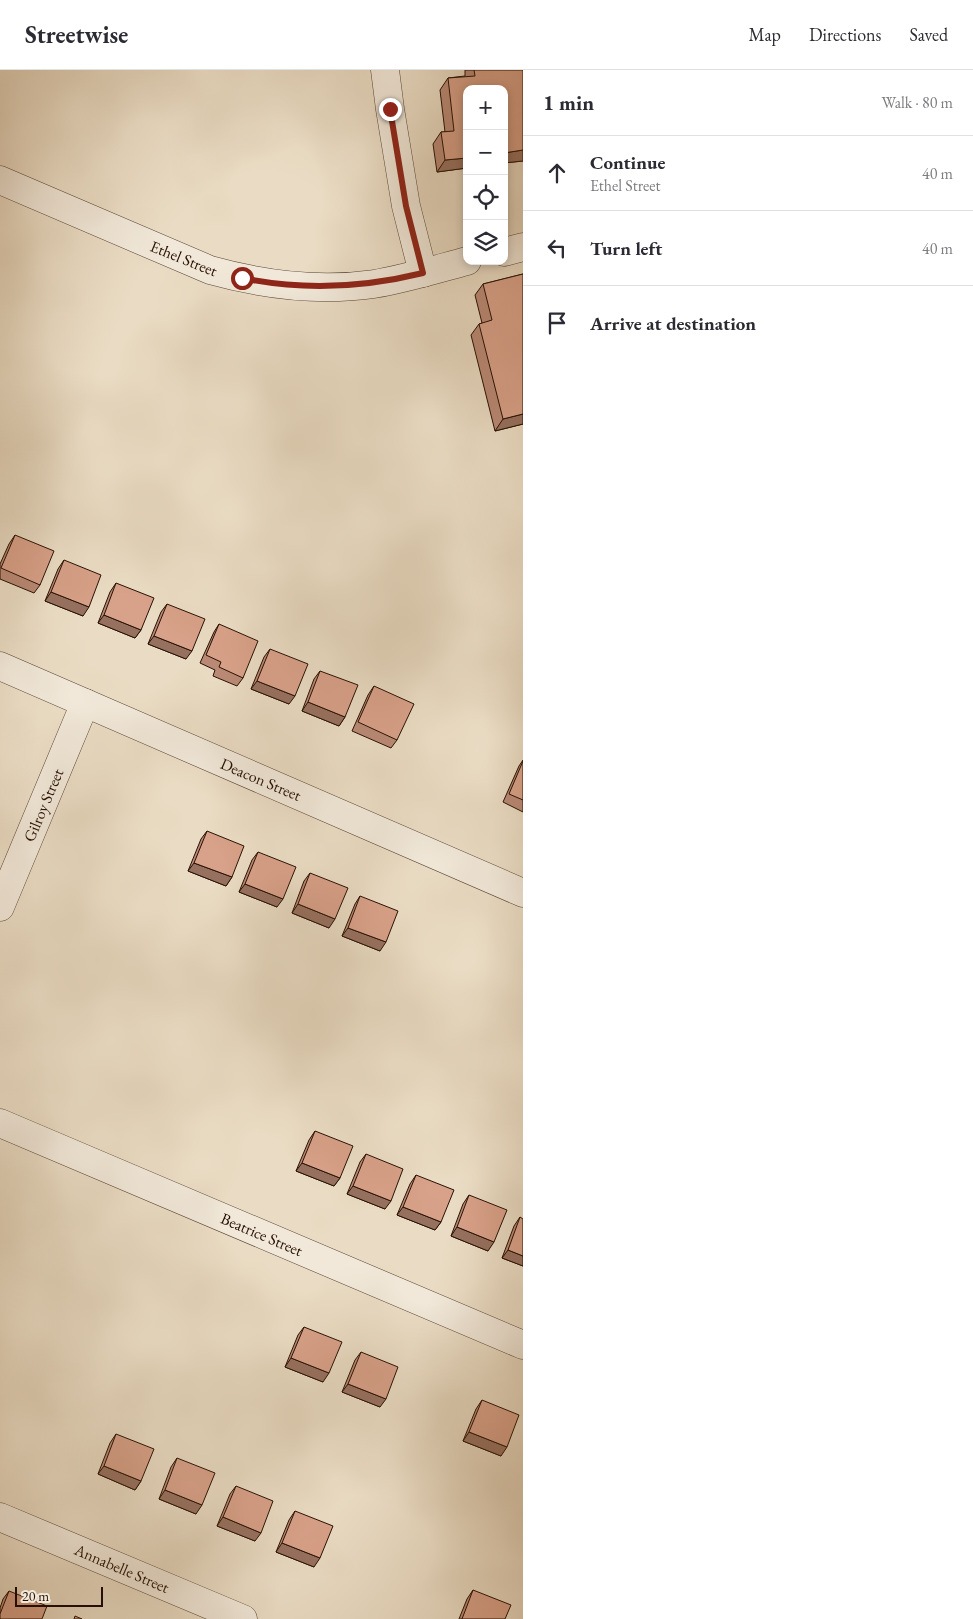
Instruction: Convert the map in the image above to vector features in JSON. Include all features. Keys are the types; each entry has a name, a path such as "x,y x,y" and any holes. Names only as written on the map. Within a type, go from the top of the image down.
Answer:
{"street":[{"path":"385,70 406,206 423,273"},
{"name":"Ethel Street","path":"0,180 210,270 270,284 319,287 373,284 463,262"},
{"path":"508,251 523,247"},
{"name":"Deacon Street","path":"0,666 523,893"},
{"name":"Gilroy Street","path":"0,907 85,703"},
{"name":"Beatrice Street","path":"0,1123 523,1345"},
{"name":"Annabelle Street","path":"0,1517 243,1619"}],"building":[{"path":"474,70 523,70 523,150 508,152 508,85 463,85 463,158 445,160 441,132 454,131 448,78 475,76"},
{"path":"523,274 523,414 503,419 479,324 492,320 483,284"},
{"path":"15,535 54,551 40,585 1,568"},
{"path":"64,560 101,575 89,607 51,592"},
{"path":"116,583 154,598 141,630 104,615"},
{"path":"167,604 205,619 192,651 154,636"},
{"path":"219,624 258,641 243,678 219,667 221,662 206,655"},
{"path":"270,649 308,664 295,696 257,681"},
{"path":"320,671 358,685 345,717 308,702"},
{"path":"374,686 414,704 397,740 358,722"},
{"path":"523,761 523,800 509,794"},
{"path":"207,831 244,846 232,877 194,863"},
{"path":"258,852 296,867 283,899 245,884"},
{"path":"310,873 348,888 335,919 298,904"},
{"path":"360,896 398,911 386,942 348,928"},
{"path":"315,1131 353,1146 340,1178 302,1163"},
{"path":"366,1154 403,1169 391,1201 353,1186"},
{"path":"416,1175 454,1190 441,1222 403,1207"},
{"path":"469,1195 507,1210 494,1242 457,1227"},
{"path":"520,1217 523,1219 523,1256 508,1250"},
{"path":"304,1327 342,1342 329,1373 291,1358"},
{"path":"361,1352 398,1367 386,1399 348,1384"},
{"path":"482,1400 519,1415 507,1447 469,1432"},
{"path":"116,1434 154,1449 141,1481 104,1466"},
{"path":"177,1458 215,1473 202,1505 165,1490"},
{"path":"236,1486 273,1501 261,1533 223,1517"},
{"path":"295,1511 333,1526 320,1558 282,1543"},
{"path":"473,1590 511,1605 505,1619 462,1619"},
{"path":"9,1591 47,1606 42,1619 0,1619 0,1614"}],"route":[{"path":"242,278 270,284 319,287 373,284 423,273 406,206 390,109"}]}
